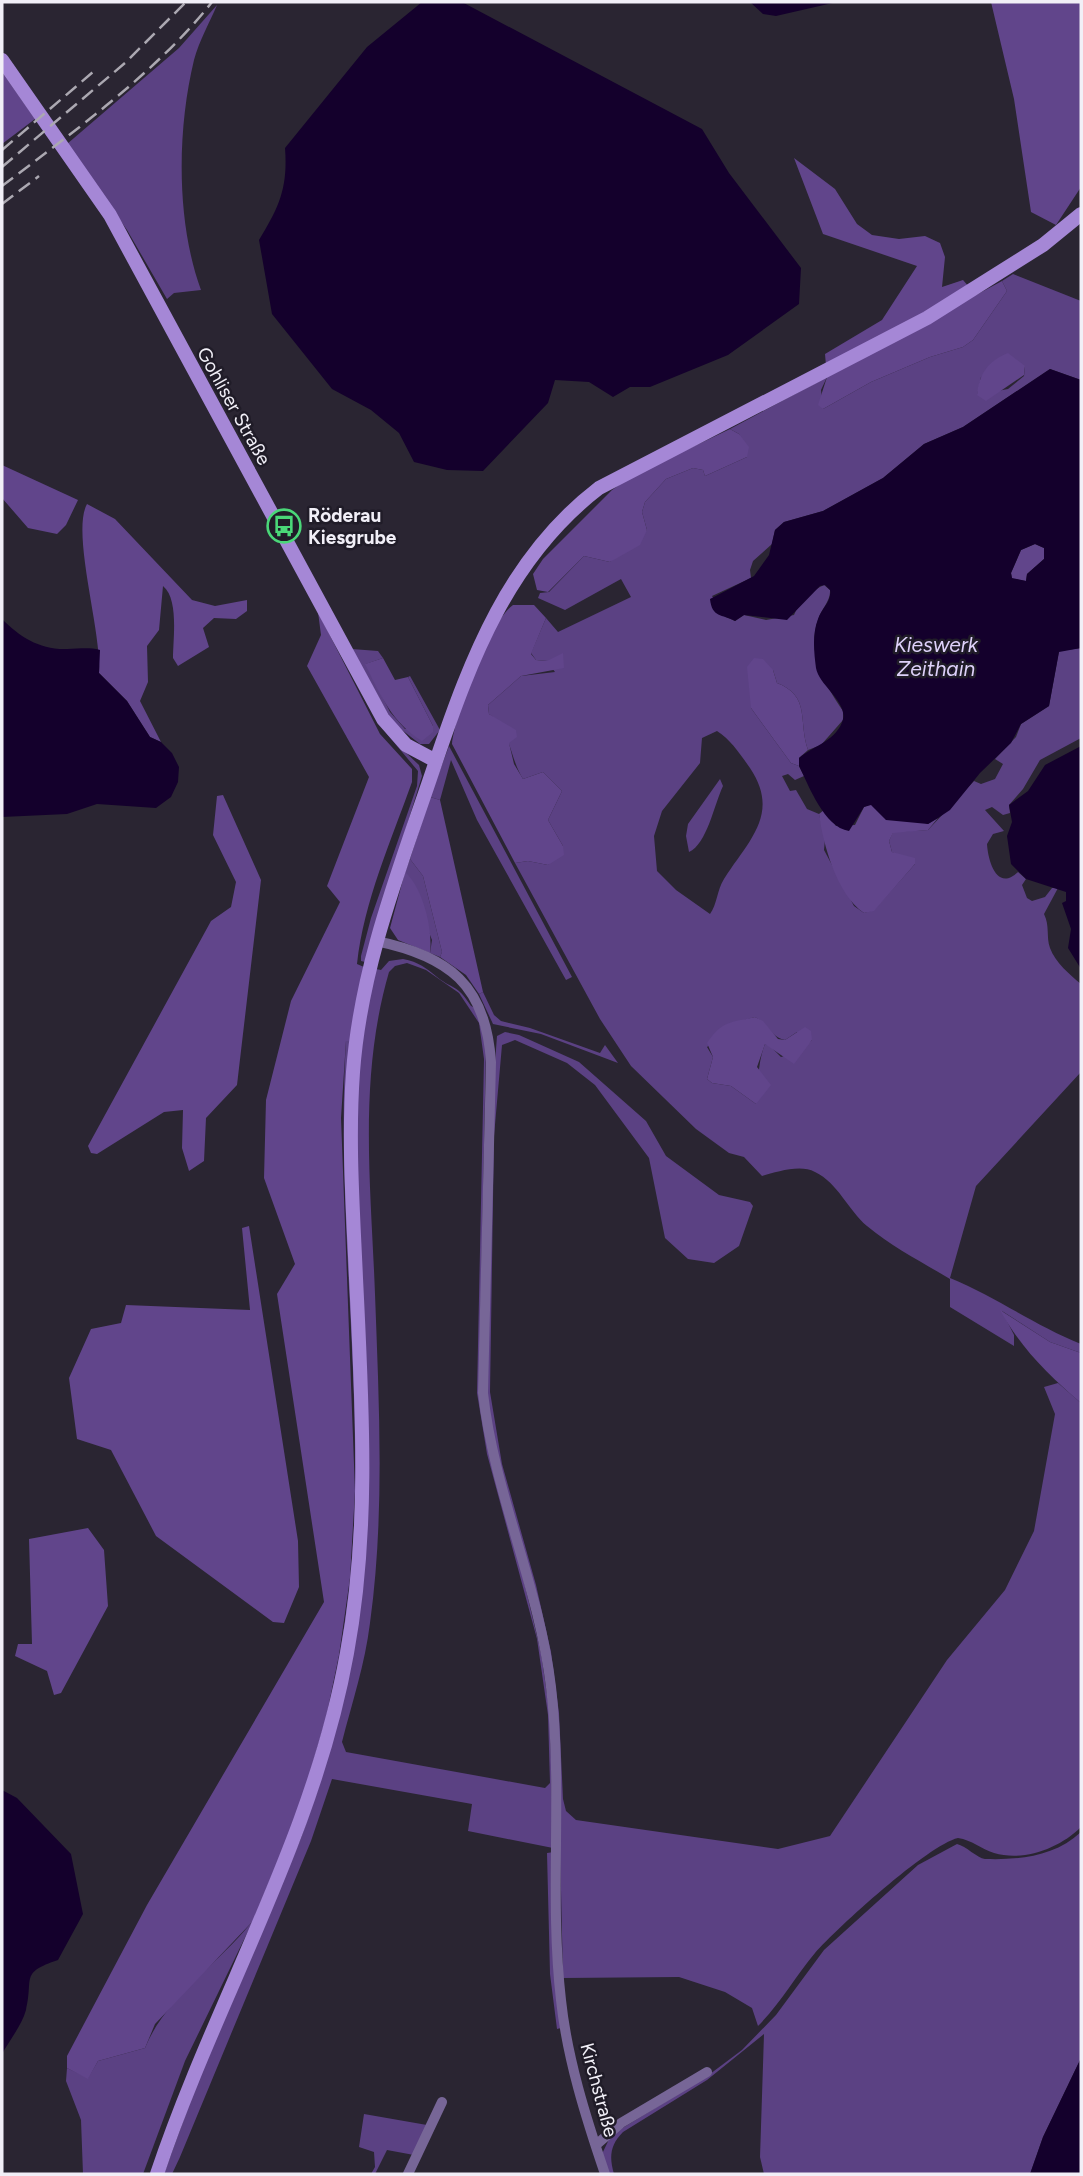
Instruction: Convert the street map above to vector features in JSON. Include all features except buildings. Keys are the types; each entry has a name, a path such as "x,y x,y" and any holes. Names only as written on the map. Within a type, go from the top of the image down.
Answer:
{"main road":[{"name":"Gohliser Straße","path":"2,60 110,215 383,719 406,745 436,761"},
{"path":"157,2174 213,2031 298,1835 324,1754 347,1658 358,1579 363,1479 351,1119 358,1026 376,941 472,658 495,611 545,544 586,498 621,475 927,318 1043,245 1081,214"}],"street":[{"name":"Kirchstraße","path":"376,941 426,957 450,968 472,991 488,1030 491,1062 483,1393 489,1436 533,1595 551,1686 563,2014 604,2174"},
{"path":"596,2146 621,2123 707,2071"},
{"path":"408,2174 442,2102"}],"shaded area":[{"path":"991,2 1081,2 1081,187 1056,225 1031,212 1014,99"},
{"path":"217,5 194,60 188,87 182,146 183,206 193,263 201,290 174,293 167,299 127,230 67,144 179,48"},
{"path":"2,72 35,119 2,144"},
{"path":"794,158 835,189 857,224 872,235 899,239 925,236 940,243 945,257 942,287 963,280 976,295 1002,281 1007,291 973,340 963,347 930,357 871,382 823,409 818,405 827,377 825,354 882,320 917,266 823,234"},
{"path":"1013,274 1081,301 1081,380 1050,369 963,427 924,444 883,478 823,511 784,522 775,530 772,544 753,561 751,578 712,596 726,617 735,621 744,615 766,620 794,615 803,601 815,590 824,585 830,590 818,620 814,644 819,667 843,711 843,720 821,745 808,750 799,702 788,688 777,683 773,670 751,708 791,763 799,766 804,776 795,780 788,774 782,776 790,791 796,790 807,809 819,814 825,839 824,850 854,906 864,913 874,910 915,864 892,852 889,841 893,832 928,830 974,781 981,784 995,779 1003,764 995,759 1016,737 1021,724 1049,706 1059,651 1081,648 1081,738 1040,760 1023,789 1009,805 1010,813 1003,815 992,807 985,810 1004,831 993,834 987,844 995,872 1004,878 1018,872 1026,879 1022,885 1027,898 1032,901 1045,897 1052,888 1058,888 1044,914 1052,953 1063,968 1081,984 1081,1072 976,1186 950,1278 1081,1344 1081,1353 1050,1342 1002,1311 1014,1335 1014,1346 950,1307 950,1279 897,1248 867,1226 823,1177 802,1169 762,1176 744,1157 729,1153 696,1129 631,1066 600,1019 515,863 528,861 548,865 563,846 548,820 562,791 543,772 523,779 506,735 489,714 488,705 521,676 555,672 547,661 536,660 531,653 546,618 558,632 631,597 621,579 565,610 538,598 540,593 549,592 584,556 610,562 647,530 642,512 645,502 666,479 693,468 703,470 705,476 747,457 739,434 730,429 827,377 821,390 823,409 871,382 930,357 963,347 973,340 1007,291 1002,281","holes":["1025,366 1024,376 1008,389 977,395 981,377","717,731 731,743 759,784 762,799 758,826 724,879 710,914 676,890 657,871 654,836 662,811 700,763 702,738","755,1017 780,1039 785,1040 797,1032 812,1040 800,1052 781,1057 765,1044 759,1066 756,1104 731,1086 712,1083 707,1079 713,1057 707,1047 741,1021"]},
{"path":"1008,353 1025,366 1024,375 986,401 977,395 982,375 990,364"},
{"path":"730,429 739,434 749,447 747,457 705,476 703,470 693,468 666,479 645,502 642,512 647,530 640,545 610,562 584,556 548,592 537,590 533,574 543,559 612,490 632,476"},
{"path":"2,465 78,500 66,525 57,534 28,528 2,498"},
{"path":"87,504 115,519 192,600 215,606 247,600 247,611 236,619 214,618 203,628 209,647 178,666 173,658 173,609 168,592 163,586 159,630 147,646 148,682 140,701 161,742 150,737 127,701 99,673 99,655 83,537 83,518"},
{"path":"1035,544 1044,548 1044,559 1027,574 1026,581 1012,579 1011,573 1021,550"},
{"path":"513,605 534,605 546,618 531,654 536,660 547,661 563,653 564,668 521,676 488,705 489,714 516,730 517,737 509,743 514,764 523,779 543,772 562,791 548,820 563,846 564,855 548,865 528,861 515,863 452,744 460,711 484,649 493,630"},
{"path":"318,612 380,734 412,769 412,782 379,872 366,917 357,964 364,967 352,1041 346,1041 341,1118 355,1491 350,1578 339,1655 326,1718 300,1807 253,1921 155,2024 145,2048 98,2061 88,2079 67,2068 67,2056 147,1905 324,1602 277,1294 295,1264 264,1178 266,1100 291,1001 340,902 327,886 369,777 307,666 321,635"},
{"path":"352,649 378,651 383,658 366,664 390,712 405,729 433,726 408,677 410,676 440,730 429,744 420,744 393,723"},
{"path":"383,658 395,680 408,677 433,726 433,732 422,741 395,717 365,664"},
{"path":"754,658 763,659 773,670 777,683 788,688 799,702 808,750 799,758 799,766 791,763 751,708 747,667"},
{"path":"369,702 402,749 419,765 422,776 365,962 361,961 361,956 371,918 417,786 418,771 387,734"},
{"path":"449,746 572,977 566,980 477,820 451,760 440,800 430,797"},
{"path":"720,779 723,786 709,823 701,841 689,852 686,836 688,824"},
{"path":"223,795 261,880 237,1085 206,1118 204,1161 189,1171 182,1148 183,1110 164,1112 97,1154 91,1153 88,1146 211,921 231,907 236,882 213,835 217,796"},
{"path":"430,797 440,800 483,992 479,994 466,975 440,957 442,952 423,876 410,859"},
{"path":"871,804 928,824 938,818 928,830 893,833 889,841 892,852 915,858 915,864 874,911 864,913 854,905 839,882 828,854 819,814 824,810 836,826 855,825 864,807"},
{"path":"410,859 423,876 442,952 440,957 430,953 432,940 405,872"},
{"path":"405,872 422,898 430,932 430,953 398,940 390,928"},
{"path":"403,959 418,964 458,990 471,1006 476,1008 486,1046 479,1393 541,1653 550,1715 553,1848 468,1831 472,1804 332,1779 311,1841 180,2157 172,2174 164,2174 197,2083 301,1838 318,1789 357,1626 355,1120 363,1029 376,969 381,970 389,961","holes":["407,963 426,970 459,993 479,1023 484,1059 477,1393 487,1454 537,1639 548,1715 550,1783 545,1788 346,1752 342,1742 368,1638 378,1541 379,1418 369,1172 373,1052 389,972 395,966"]},
{"path":"483,992 494,1015 501,1021 530,1028 600,1053 605,1045 618,1063 541,1034 493,1024 479,994"},
{"path":"755,1017 763,1021 778,1039 785,1040 805,1027 811,1031 812,1040 794,1064 765,1044 757,1067 771,1085 756,1104 731,1086 712,1083 707,1079 713,1057 707,1043 723,1026"},
{"path":"505,1032 519,1035 579,1062 646,1121 666,1156 719,1195 750,1202 753,1206 739,1246 714,1263 688,1259 665,1238 649,1158 595,1085 567,1063 515,1040 502,1045 494,1136 490,1392 502,1464 536,1585 551,1652 559,1713 563,1799 566,1811 576,1820 778,1849 830,1836 947,1660 1005,1590 1034,1531 1055,1414 1044,1387 1058,1383 1081,1403 1081,1827 1052,1847 1029,1854 1017,1856 994,1853 958,1838 926,1855 862,1907 826,1941 758,2026 752,2008 725,1992 679,1977 563,1978 557,1714 493,1436 487,1392 495,1063 497,1036"},
{"path":"346,1040 352,1041 348,1154 359,1491 350,1605 330,1712 279,1868 257,1922 253,1921 185,2061 143,2174 83,2174 81,2120 66,2081 67,2068 88,2078 98,2061 145,2048 154,2030 179,1997 251,1923 268,1891 291,1829 329,1705 345,1619 354,1532 355,1433 344,1152"},
{"path":"249,1226 298,1541 299,1587 284,1623 273,1622 156,1536 111,1450 77,1439 69,1378 91,1329 121,1323 126,1305 250,1310 242,1228"},
{"path":"1000,1310 1050,1342 1081,1353 1081,1403 1036,1360"},
{"path":"88,1528 104,1550 108,1606 61,1693 54,1695 47,1671 15,1656 18,1644 32,1644 29,1539"},
{"path":"1081,1832 1081,2058 1043,2137 1030,2174 764,2174 760,2157 764,2034 707,2080 623,2132 615,2142 612,2152 614,2174 608,2174 602,2154 611,2135 706,2077 742,2050 776,2015 824,1950 918,1865 957,1844 985,1859 1036,1855 1059,1847"},
{"path":"554,1852 561,2028 557,2029 550,1974 547,1853"},
{"path":"364,2114 427,2125 414,2155 387,2150 375,2174 371,2174 375,2167 374,2152 359,2147"}],"water":[{"path":"422,2 462,2 702,129 729,173 801,268 799,304 728,355 650,387 630,387 613,397 589,382 555,380 548,403 483,471 447,470 414,462 399,433 371,410 332,389 272,314 259,240 281,197 285,175 285,148 367,47"},
{"path":"750,2 837,2 776,16 763,14"},
{"name":"Kieswerk Zeithain","path":"1050,369 1081,380 1081,648 1059,652 1049,706 1021,724 1011,743 980,773 950,810 928,824 886,820 871,805 864,807 849,831 840,828 825,814 799,766 799,758 831,737 843,719 841,706 822,681 816,668 816,625 830,590 825,585 820,586 787,620 744,615 735,621 715,612 710,599 754,576 769,555 775,530 784,522 823,511 883,478 924,444 963,427","holes":["1035,544 1044,548 1044,559 1027,574 1026,581 1012,578 1011,573 1021,550"]},
{"path":"2,619 23,637 39,645 57,649 100,650 99,673 127,701 150,737 161,742 172,753 179,767 178,782 171,797 156,808 97,804 67,814 2,817"},
{"path":"1081,746 1081,969 1068,948 1071,929 1062,903 1066,901 1066,892 1026,879 1011,864 1007,836 1012,822 1009,805 1028,791 1045,765"},
{"path":"2,1790 17,1798 71,1854 83,1914 58,1960 38,1969 30,1978 24,2016 2,2054"},
{"path":"1081,2058 1081,2174 1030,2174 1043,2137"}],"railway":[{"path":"2,167 125,63 186,2"},
{"path":"2,186 140,77 190,28 212,2"},
{"path":"2,150 93,72"},
{"path":"2,204 39,176"}],"place":[{"name":"Röderau Kiesgrube","path":"284,526"}]}
